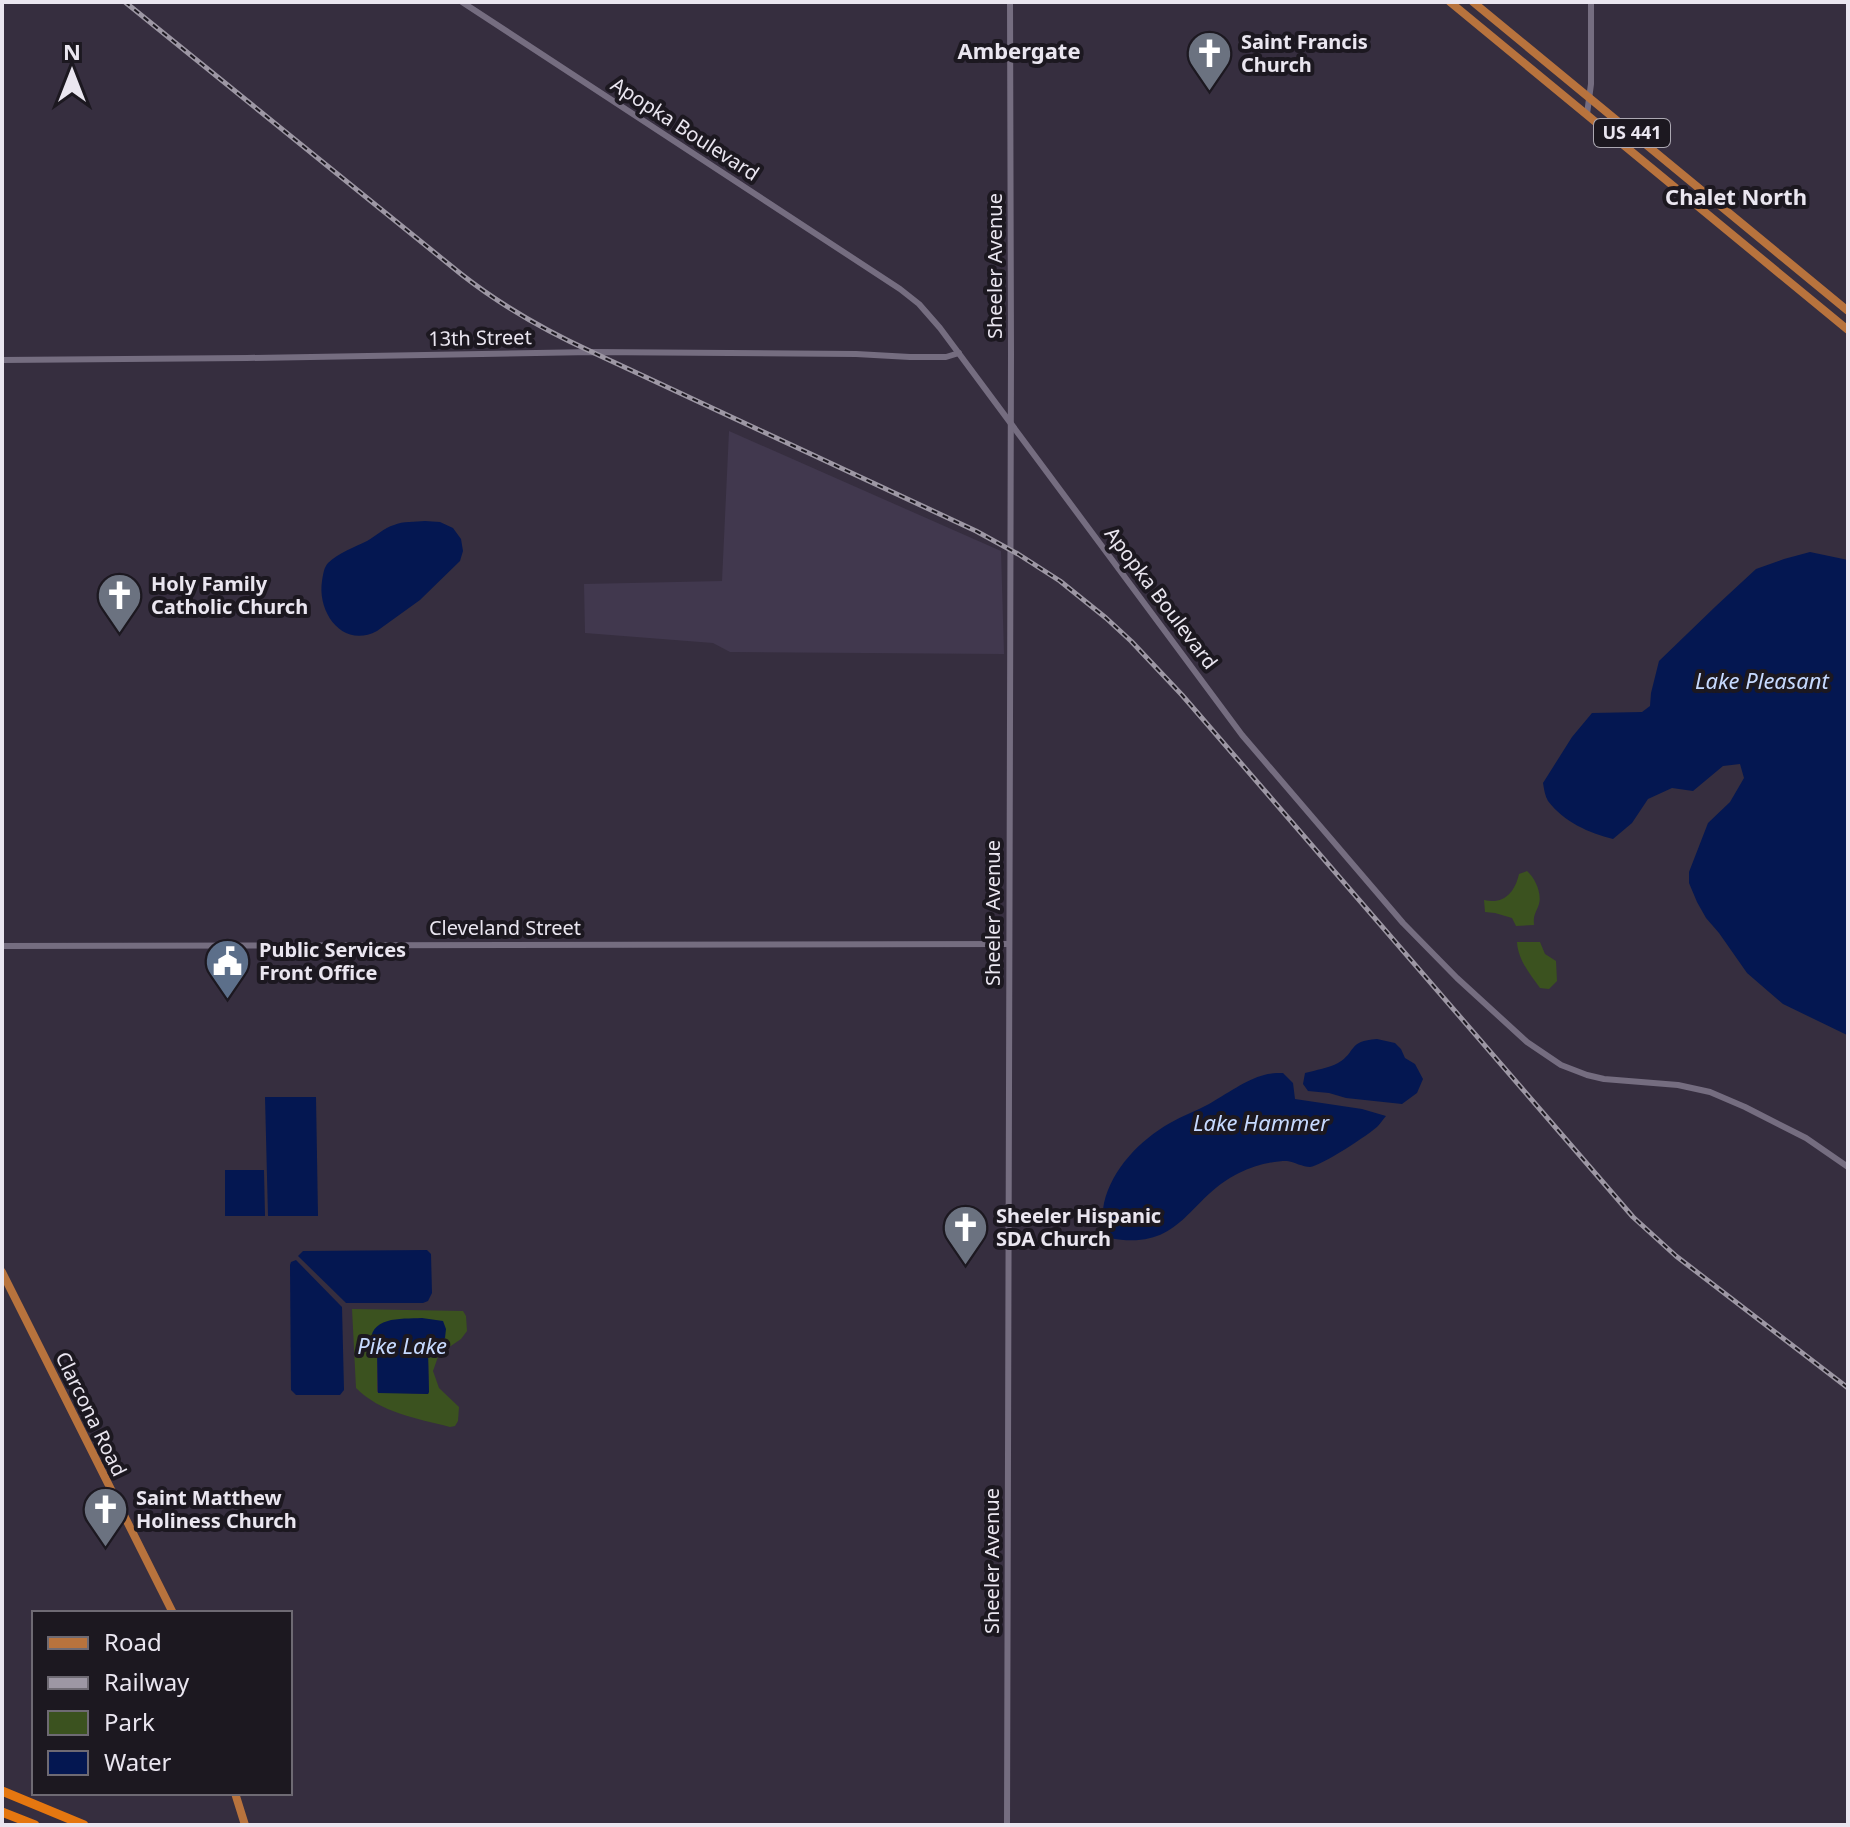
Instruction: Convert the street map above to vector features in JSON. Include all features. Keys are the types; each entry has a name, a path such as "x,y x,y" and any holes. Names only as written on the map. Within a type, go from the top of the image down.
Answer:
{"highway":[{"path":"2,1791 84,1825"},
{"path":"2,1812 35,1825"}],"main road":[{"name":"US 441","path":"1450,2 1848,330"},
{"name":"US 441","path":"1473,2 1848,311"},
{"path":"1490,34 1499,24"},
{"path":"1668,182 1676,179 1694,184"},
{"name":"Clarcona Road","path":"2,1272 172,1611"},
{"path":"236,1795 245,1825"}],"street":[{"name":"Apopka Boulevard","path":"462,2 900,289 927,312 1265,762 1418,940 1527,1042 1554,1061 1587,1075 1686,1086 1718,1095 1806,1138 1848,1167"},
{"name":"Sheeler Avenue","path":"1007,1825 1010,2"},
{"path":"1587,114 1591,84 1591,2"},
{"name":"13th Street","path":"2,360 592,352 940,357 959,353"},
{"name":"Cleveland Street","path":"2,946 1008,944"}],"shaded area":[{"path":"729,431 1001,551 1004,654 730,652 713,643 585,633 584,584 722,581"}],"green space":[{"path":"1527,871 1540,895 1534,925 1516,926 1512,918 1485,912 1484,900 1497,901 1508,896 1519,874"},
{"path":"1517,942 1540,942 1545,954 1556,961 1557,981 1549,989 1540,988 1529,972"},
{"path":"352,1309 463,1311 467,1331 439,1354 433,1371 439,1388 459,1407 455,1426 400,1414 376,1403 356,1388","holes":["422,1318 445,1338 428,1353 428,1394 377,1392 377,1349 386,1322"]}],"water":[{"path":"440,522 453,528 461,539 463,551 460,561 420,600 377,631 365,635 343,632 328,616 324,605 322,581 328,563 390,526"},
{"name":"Lake Pleasant","path":"1810,552 1848,560 1847,1035 1783,1004 1747,973 1706,918 1689,883 1689,872 1708,823 1730,802 1744,778 1740,764 1723,766 1693,791 1672,788 1648,799 1632,823 1613,839 1569,821 1548,801 1543,783 1572,737 1592,713 1642,712 1650,706 1659,661 1756,569"},
{"path":"1377,1039 1395,1043 1405,1058 1415,1064 1423,1079 1417,1093 1402,1104 1308,1091 1303,1084 1305,1073 1334,1065 1356,1045"},
{"name":"Lake Hammer","path":"1283,1073 1293,1083 1295,1099 1362,1109 1386,1116 1366,1136 1316,1165 1307,1167 1281,1161 1239,1173 1221,1184 1169,1230 1134,1240 1109,1238 1102,1221 1108,1190 1120,1167 1138,1147 1170,1123 1243,1084 1266,1074"},
{"path":"265,1097 316,1097 318,1216 268,1216"},
{"path":"225,1170 264,1170 265,1216 225,1216"},
{"path":"427,1250 431,1254 432,1293 423,1303 346,1303 298,1256 303,1251"},
{"path":"296,1260 342,1307 344,1390 340,1395 296,1395 291,1390 290,1265"},
{"name":"Pike Lake","path":"422,1318 443,1321 446,1329 445,1338 428,1353 428,1394 378,1393 377,1349 371,1346 375,1329 387,1321"}],"railway":[{"path":"125,2 461,274 508,307 574,344 976,531 1060,581 1106,618 1182,695 1633,1217 1676,1256 1848,1388"}],"place":[{"name":"Saint Francis Church","path":"1210,93"},
{"name":"Holy Family Catholic Church","path":"120,635"},
{"name":"Public Services Front Office","path":"228,1001"},
{"name":"Sheeler Hispanic SDA Church","path":"965,1267"},
{"name":"Saint Matthew Holiness Church","path":"105,1549"}],"district":[{"name":"Ambergate","path":"1019,51"},
{"name":"Chalet North","path":"1736,197"}]}
